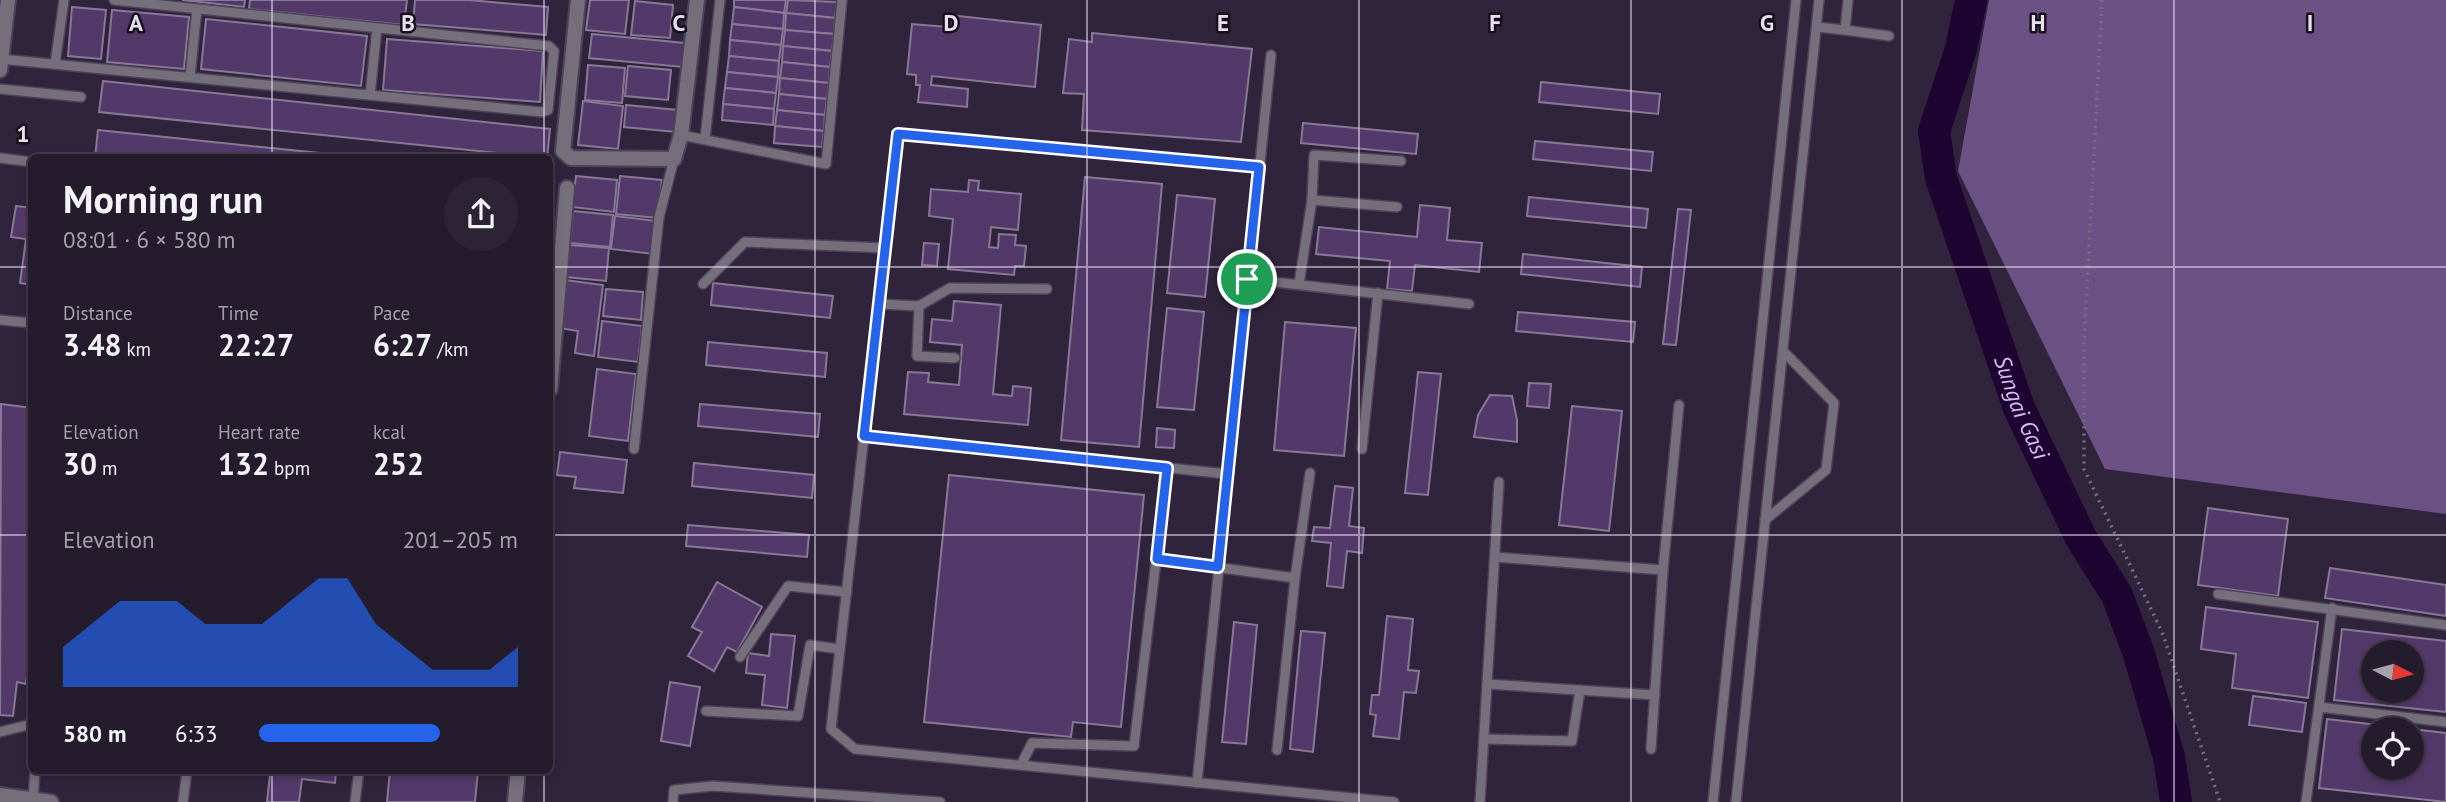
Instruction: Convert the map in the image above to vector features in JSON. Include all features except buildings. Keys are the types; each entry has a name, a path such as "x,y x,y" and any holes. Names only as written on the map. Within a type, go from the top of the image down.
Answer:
{"street":[{"path":"1,64 8,0"},
{"path":"578,0 563,151 571,158 674,159 681,135 697,0"},
{"path":"553,351 566,188"},
{"path":"515,802 518,774"},
{"path":"0,795 51,802"}],"lane":[{"path":"55,64 64,0"},
{"path":"1,64 55,64 542,112 548,110 554,51 549,46 114,0"},
{"path":"705,139 720,0"},
{"path":"681,135 826,164 842,0"},
{"path":"1713,802 1796,0"},
{"path":"1736,802 1819,0"},
{"path":"1845,30 1848,0"},
{"path":"190,77 197,9"},
{"path":"1816,27 1889,36"},
{"path":"370,94 377,28"},
{"path":"1196,783 1271,55"},
{"path":"0,89 81,97"},
{"path":"1259,167 898,134 831,729 855,749 1394,802"},
{"path":"1298,284 1312,200 1314,155 1401,161"},
{"path":"0,158 28,162"},
{"path":"634,449 659,217 674,159"},
{"path":"1312,200 1397,207"},
{"path":"703,284 746,242 885,248"},
{"path":"1247,279 1469,303"},
{"path":"879,304 919,306 950,288 1047,289"},
{"path":"1362,449 1378,293"},
{"path":"919,306 917,356 955,358"},
{"path":"0,320 28,323"},
{"path":"1765,520 1826,470 1834,402 1783,351"},
{"path":"1651,749 1663,570 1679,405"},
{"path":"864,436 1227,474"},
{"path":"1021,765 1032,743 1134,746 1167,468"},
{"path":"1277,750 1295,578 1310,473"},
{"path":"1480,802 1499,482"},
{"path":"1495,556 1663,570"},
{"path":"1157,559 1295,578"},
{"path":"740,657 788,586 846,592"},
{"path":"2218,594 2446,625"},
{"path":"2306,802 2332,608"},
{"path":"706,712 798,716 810,645 840,649"},
{"path":"1487,684 1655,695"},
{"path":"1484,739 1572,741 1580,690"},
{"path":"2319,707 2446,722"},
{"path":"0,732 28,725"},
{"path":"33,801 35,774"},
{"path":"183,802 186,774"},
{"path":"355,802 358,774"},
{"path":"673,802 674,790 713,786 940,802"}],"path":[{"path":"2102,0 2084,343 2084,469 2162,632 2220,802"}],"shaded area":[{"path":"1989,0 2446,0 2446,514 2105,469 1958,171"}],"waterway":[{"name":"Sungai Gasi","path":"1971,0 1961,49 1934,131 1941,178 2019,408 2081,538 2117,595 2138,651 2169,757 2176,802"}],"route":[{"path":"898,134 1259,167 1247,279 1218,567 1157,559 1167,468 864,436 898,134"}]}
